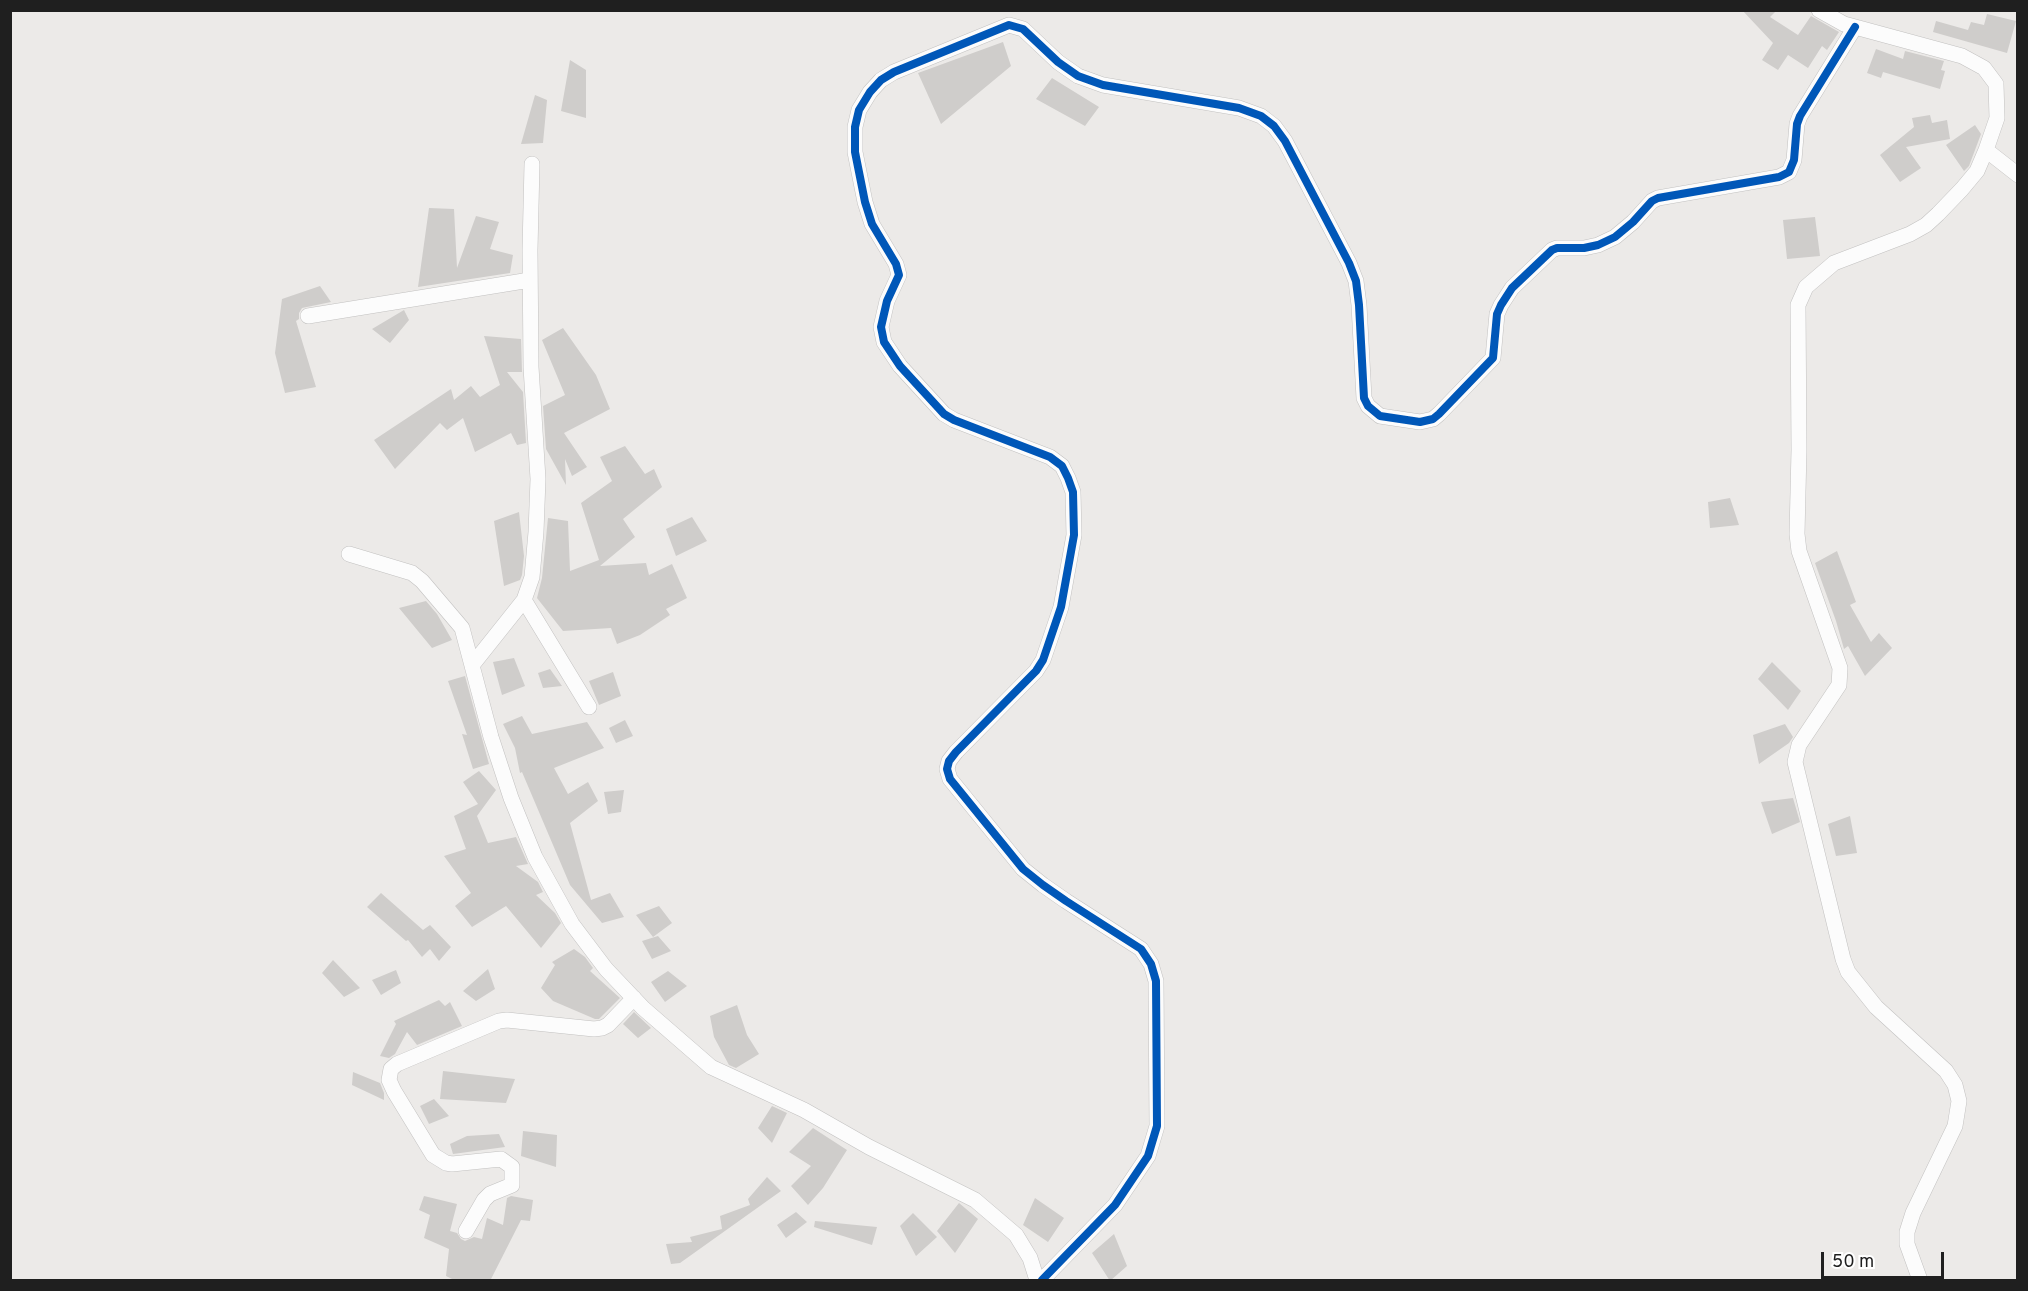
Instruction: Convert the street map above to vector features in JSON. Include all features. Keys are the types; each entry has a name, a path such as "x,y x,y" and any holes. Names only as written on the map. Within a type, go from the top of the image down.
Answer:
{"street":[{"path":"1819,10 1844,24 1962,56 1984,68 1996,84 1997,118 1986,150 1977,171 1944,208 1926,225 1910,234 1834,263 1806,287 1798,305 1797,534 1799,551 1840,668 1839,685 1799,745 1796,762 1848,972 1876,1007 1946,1071 1955,1084 1959,1101 1954,1126 1913,1213 1907,1232 1907,1244 1920,1281"},
{"path":"1042,1281 1115,1205 1148,1156 1157,1126 1156,981 1151,964 1141,949 1043,885 1023,868 950,779 947,769 949,761 1036,671 1042,660 1060,607 1074,535 1072,492 1062,466 1050,457 954,420 944,414 900,366 884,342 881,327 887,301 899,275 896,264 872,224 855,152 855,127 859,110 870,92 881,80 894,72 1009,25 1023,29 1058,62 1078,76 1103,85 1239,108 1261,116 1274,126 1285,141 1349,263 1356,282 1364,398 1368,406 1380,416 1420,422 1433,419 1439,414 1493,358 1497,314 1501,305 1512,288 1552,250 1584,248 1598,245 1615,237 1633,222 1652,201 1658,198 1779,177 1789,172 1794,160 1797,124 1800,116 1855,27"},
{"path":"1986,150 2018,175"},
{"path":"472,664 524,600 532,577 537,532 538,479 531,368 532,164"},
{"path":"308,316 530,280"},
{"path":"349,554 405,570 422,581 462,628 491,737 511,798 535,857 572,924 606,969 634,998 711,1067 804,1110 869,1148 975,1200 1016,1235 1030,1258 1037,1281"},
{"path":"524,600 589,707"},
{"path":"466,1231 490,1194 512,1185 512,1167 501,1159 452,1164 433,1155 394,1091 389,1080 392,1069 397,1064 499,1021 602,1028 608,1025 634,998"}],"building":[{"path":"1742,10 1777,10 1770,17 1798,35 1811,16 1839,32 1827,50 1822,46 1808,68 1788,55 1778,70 1762,60 1773,43"},
{"path":"1987,14 2016,21 2007,53 1933,32 1936,21 1968,30 1971,22 1984,25"},
{"path":"1003,42 1011,66 941,124 918,73"},
{"path":"1876,49 1903,59 1905,51 1944,61 1941,70 1945,71 1940,89 1883,72 1881,78 1867,73"},
{"path":"570,60 586,70 586,118 561,111"},
{"path":"1052,78 1099,107 1085,126 1036,99"},
{"path":"535,95 547,100 543,143 521,144"},
{"path":"1930,115 1932,123 1947,120 1950,139 1906,147 1921,168 1900,182 1880,155 1914,127 1912,118"},
{"path":"1975,125 1981,134 1969,166 1964,171 1946,145"},
{"path":"429,208 454,209 457,268 476,216 499,222 490,249 513,255 510,273 418,287"},
{"path":"1815,217 1820,256 1787,259 1783,220"},
{"path":"320,286 331,302 302,308 299,319 296,321 316,387 285,393 275,353 282,299"},
{"path":"404,310 409,320 390,343 372,329"},
{"path":"563,328 596,375 610,409 564,433 587,467 572,476 565,459 566,485 546,449 543,406 565,395 542,340"},
{"path":"484,336 521,339 522,372 507,372 523,392 526,443 517,445 511,433 475,452 463,418 447,430 440,423 395,469 374,440 451,389 454,400 471,386 480,397 500,385"},
{"path":"625,446 645,474 654,469 662,487 623,519 635,537 600,566 646,563 649,575 672,564 687,598 666,609 670,615 640,635 617,644 611,628 563,631 537,598 542,578 548,518 568,521 570,571 599,560 581,503 612,481 600,457"},
{"path":"1730,498 1739,525 1710,528 1708,502"},
{"path":"519,512 524,556 522,575 520,580 504,586 494,521"},
{"path":"692,517 707,541 676,556 666,529"},
{"path":"1837,551 1856,602 1850,605 1871,642 1879,633 1892,648 1865,676 1848,646 1844,649 1815,563"},
{"path":"426,601 437,614 452,640 432,648 399,608"},
{"path":"514,658 525,686 502,695 493,662"},
{"path":"1772,662 1801,691 1788,710 1758,679"},
{"path":"550,669 562,686 543,688 538,673"},
{"path":"613,672 621,696 599,705 589,681"},
{"path":"465,676 489,764 473,769 462,734 467,735 448,681"},
{"path":"522,716 532,734 587,722 604,748 554,768 568,794 588,782 598,801 570,823 591,900 610,893 624,917 602,923 570,885 522,772 520,773 515,748 503,724"},
{"path":"625,720 633,736 616,743 609,728"},
{"path":"1785,724 1793,737 1789,743 1759,764 1753,735"},
{"path":"479,771 496,790 477,816 488,843 516,837 528,864 516,866 538,882 543,892 536,895 555,913 561,923 541,948 506,906 472,927 455,906 471,893 444,856 466,849 454,816 478,804 463,782"},
{"path":"624,790 621,812 608,814 604,792"},
{"path":"1793,798 1800,822 1772,834 1761,802"},
{"path":"1850,816 1857,853 1836,856 1828,824"},
{"path":"381,893 423,930 430,925 451,947 439,961 430,949 422,957 408,940 406,941 367,907"},
{"path":"659,906 672,923 653,937 636,915"},
{"path":"658,936 671,951 652,959 642,941"},
{"path":"574,949 585,957 593,968 590,971 620,998 599,1019 553,1001 541,988 555,965 552,962"},
{"path":"333,960 360,988 344,997 322,973"},
{"path":"488,969 495,989 476,1001 463,991"},
{"path":"396,970 401,983 381,995 372,980"},
{"path":"668,971 687,986 665,1002 651,982"},
{"path":"439,1000 445,1006 450,1002 462,1026 417,1045 407,1032 395,1054 389,1058 380,1056 396,1024 394,1021"},
{"path":"737,1005 747,1035 759,1054 736,1068 729,1065 714,1037 710,1016"},
{"path":"634,1012 651,1028 638,1038 623,1024"},
{"path":"443,1071 515,1079 506,1103 440,1099"},
{"path":"353,1072 380,1083 384,1100 352,1085"},
{"path":"434,1099 449,1116 429,1124 420,1106"},
{"path":"772,1106 787,1113 772,1143 758,1128"},
{"path":"813,1128 847,1150 823,1188 808,1205 791,1186 811,1166 789,1152"},
{"path":"523,1131 557,1135 556,1167 521,1156"},
{"path":"499,1134 505,1147 453,1154 450,1144 467,1136"},
{"path":"767,1177 781,1191 680,1263 671,1264 666,1244 692,1242 690,1237 722,1229 720,1216 750,1205 748,1199"},
{"path":"424,1196 457,1204 450,1231 457,1233 465,1241 474,1237 482,1239 487,1218 503,1225 507,1198 511,1196 533,1200 530,1221 521,1220 490,1281 456,1281 446,1276 449,1249 424,1238 430,1215 419,1210"},
{"path":"1035,1198 1064,1218 1048,1242 1023,1225"},
{"path":"959,1203 978,1219 955,1253 937,1231"},
{"path":"796,1212 807,1222 786,1238 777,1225"},
{"path":"913,1213 937,1237 916,1256 900,1226"},
{"path":"815,1221 877,1227 872,1245 814,1227"},
{"path":"1114,1234 1127,1266 1110,1281 1092,1253"}],"cycle path":[{"path":"1042,1280 1115,1205 1148,1156 1157,1126 1156,981 1151,964 1141,949 1066,901 1023,869 950,779 947,769 949,761 956,752 1036,671 1043,660 1061,607 1074,535 1073,492 1062,466 1050,457 954,420 944,414 900,366 884,342 881,327 887,301 899,275 896,264 872,224 855,152 855,127 859,110 870,92 881,80 894,72 1009,25 1023,29 1058,62 1078,76 1103,85 1239,108 1261,116 1274,126 1285,141 1349,263 1356,281 1364,398 1368,406 1380,416 1420,422 1433,419 1439,414 1493,358 1497,314 1501,305 1512,288 1552,250 1584,248 1598,245 1615,237 1633,222 1652,201 1658,198 1779,177 1789,172 1794,160 1797,124 1800,116 1855,27"}]}
